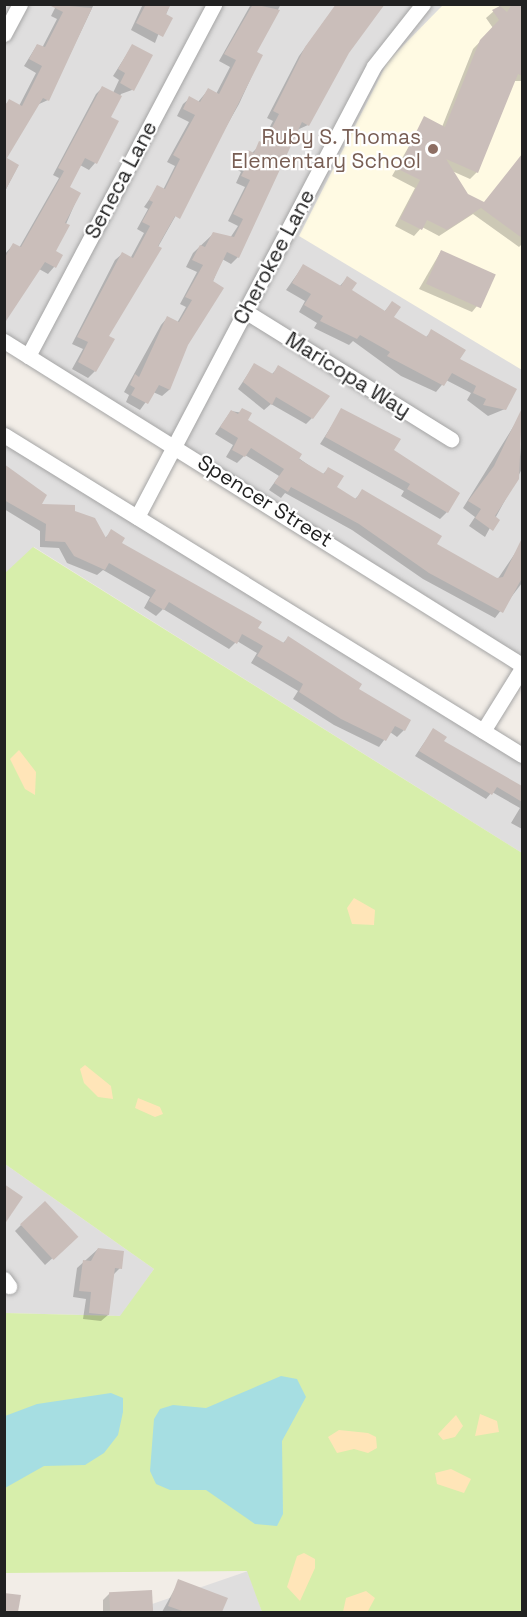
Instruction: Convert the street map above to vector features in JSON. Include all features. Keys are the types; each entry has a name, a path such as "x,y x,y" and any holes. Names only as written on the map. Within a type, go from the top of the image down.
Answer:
{"street":[{"path":"4,34 20,4"},
{"name":"Seneca Lane","path":"28,356 214,4"},
{"name":"Cherokee Lane","path":"137,517 374,66 423,4"},
{"name":"Maricopa Way","path":"245,311 452,438"},
{"name":"Spencer Street","path":"4,341 175,445 522,667"},
{"path":"4,435 522,755"},
{"path":"483,731 522,667"}],"shaded area":[{"path":"4,5 522,5 522,669 5,345"},
{"name":"Ruby S. Thomas Elementary School","path":"443,5 522,5 522,370 299,236 388,61"},
{"path":"5,432 522,747 522,853 34,547 5,574"},
{"path":"5,1164 154,1269 121,1316 5,1313"},
{"path":"248,1571 261,1612 129,1612"}],"green space":[{"path":"33,547 522,853 522,1612 262,1612 247,1571 5,1573 5,1313 120,1316 154,1269 5,1164 4,574"}],"sand":[{"path":"19,750 36,772 35,795 25,789 10,759"},
{"path":"354,898 375,910 374,925 352,924 347,908"},
{"path":"85,1065 111,1086 113,1099 98,1097 84,1083 80,1069"},
{"path":"138,1098 160,1107 163,1114 155,1117 135,1108"},
{"path":"480,1414 497,1421 499,1432 475,1436"},
{"path":"456,1415 463,1426 455,1437 443,1440 438,1434"},
{"path":"339,1430 368,1433 376,1437 377,1448 368,1453 354,1449 337,1453 328,1437"},
{"path":"451,1469 471,1479 464,1493 437,1484 435,1473"},
{"path":"304,1553 315,1559 315,1568 300,1601 287,1587 297,1556"},
{"path":"366,1591 375,1598 368,1611 343,1612 346,1598"}],"water":[{"path":"281,1376 297,1379 306,1397 282,1441 283,1514 277,1526 255,1524 206,1490 170,1490 156,1484 150,1471 154,1419 160,1409 173,1405 206,1408"},
{"path":"111,1393 123,1398 123,1412 118,1435 104,1453 85,1465 44,1466 5,1488 5,1416 37,1404"}],"building":[{"path":"47,4 92,8 49,101 43,98 7,158 19,165 4,193 4,108 9,99 22,106 42,66 29,59 37,44 45,47 63,12"},
{"path":"146,4 171,4 166,14 173,18 163,37 136,23"},
{"path":"253,4 280,10 257,52 263,55 180,219 175,216 158,246 162,248 109,336 115,339 96,372 78,362 88,342 77,337 122,252 133,258 150,226 142,222 153,202 149,200 157,185 165,189 180,159 173,155 195,115 183,109 189,96 200,102 208,88 219,94 236,60 224,54"},
{"path":"336,4 385,4 349,53 309,126 302,122 239,258 227,252 213,281 224,288 188,345 170,390 159,385 148,404 131,395 135,388 130,385 135,374 139,377 167,316 179,322 192,300 185,297 203,265 192,260 200,245 205,247 213,232 234,237 243,219 233,214 250,180 241,176 247,165 241,162 248,150 254,153 259,141 264,143 279,114 273,111 305,47"},
{"path":"512,4 522,4 522,76 518,74 478,173 446,159 468,194 484,202 522,154 522,238 481,208 447,230 427,220 422,230 400,219 420,180 398,169 424,116 445,127 480,40 499,20 492,10 500,6 507,12"},
{"path":"132,44 153,55 134,91 120,83 125,73 118,69"},
{"path":"102,86 122,96 111,117 119,121 97,164 85,158 70,187 81,193 65,223 70,225 56,251 63,255 56,268 45,262 4,324 4,259 13,243 21,247 53,191 64,171 58,168"},
{"path":"441,250 496,274 481,308 426,284"},
{"path":"303,264 341,286 347,276 357,283 352,290 385,311 392,301 401,307 394,317 427,337 431,329 466,350 460,359 517,389 506,410 483,405 486,399 473,393 476,386 452,373 444,386 387,356 390,352 360,335 357,339 320,321 323,316 304,305 311,294 292,283"},
{"path":"254,363 273,374 278,365 330,396 313,419 276,397 272,405 243,382"},
{"path":"242,408 252,413 248,420 302,454 299,459 324,474 328,467 344,476 337,487 356,499 362,489 442,536 437,544 497,578 503,577 522,538 522,578 503,613 429,573 359,524 291,487 288,492 274,483 284,469 251,448 245,457 232,450 238,438 220,427 231,410 238,414"},
{"path":"341,408 401,439 394,450 460,493 448,513 407,489 410,484 325,437"},
{"path":"522,408 519,479 495,516 500,520 493,531 475,518 481,509 468,501 494,466"},
{"path":"4,464 47,495 42,504 75,505 75,511 95,518 106,538 111,529 125,538 122,543 262,622 258,628 284,643 288,636 362,684 359,689 411,720 405,731 395,726 386,741 341,719 299,692 303,684 257,656 263,646 242,634 237,644 169,602 164,610 149,601 156,590 109,563 105,570 74,556 65,542 45,541 46,524 4,500"},
{"path":"433,728 447,737 444,741 522,786 522,802 497,787 492,795 419,751"},
{"path":"4,1184 23,1197 4,1225"},
{"path":"45,1201 78,1237 54,1260 20,1224"},
{"path":"98,1248 124,1251 122,1269 115,1268 109,1315 89,1313 91,1292 79,1291 83,1260 91,1261"},
{"path":"178,1579 228,1598 222,1612 185,1612 168,1606"},
{"path":"152,1590 153,1612 110,1612 109,1592"},
{"path":"4,1593 21,1595 18,1612 4,1612"}],"place":[{"name":"Ruby S. Thomas Elementary School","path":"433,149"}]}
